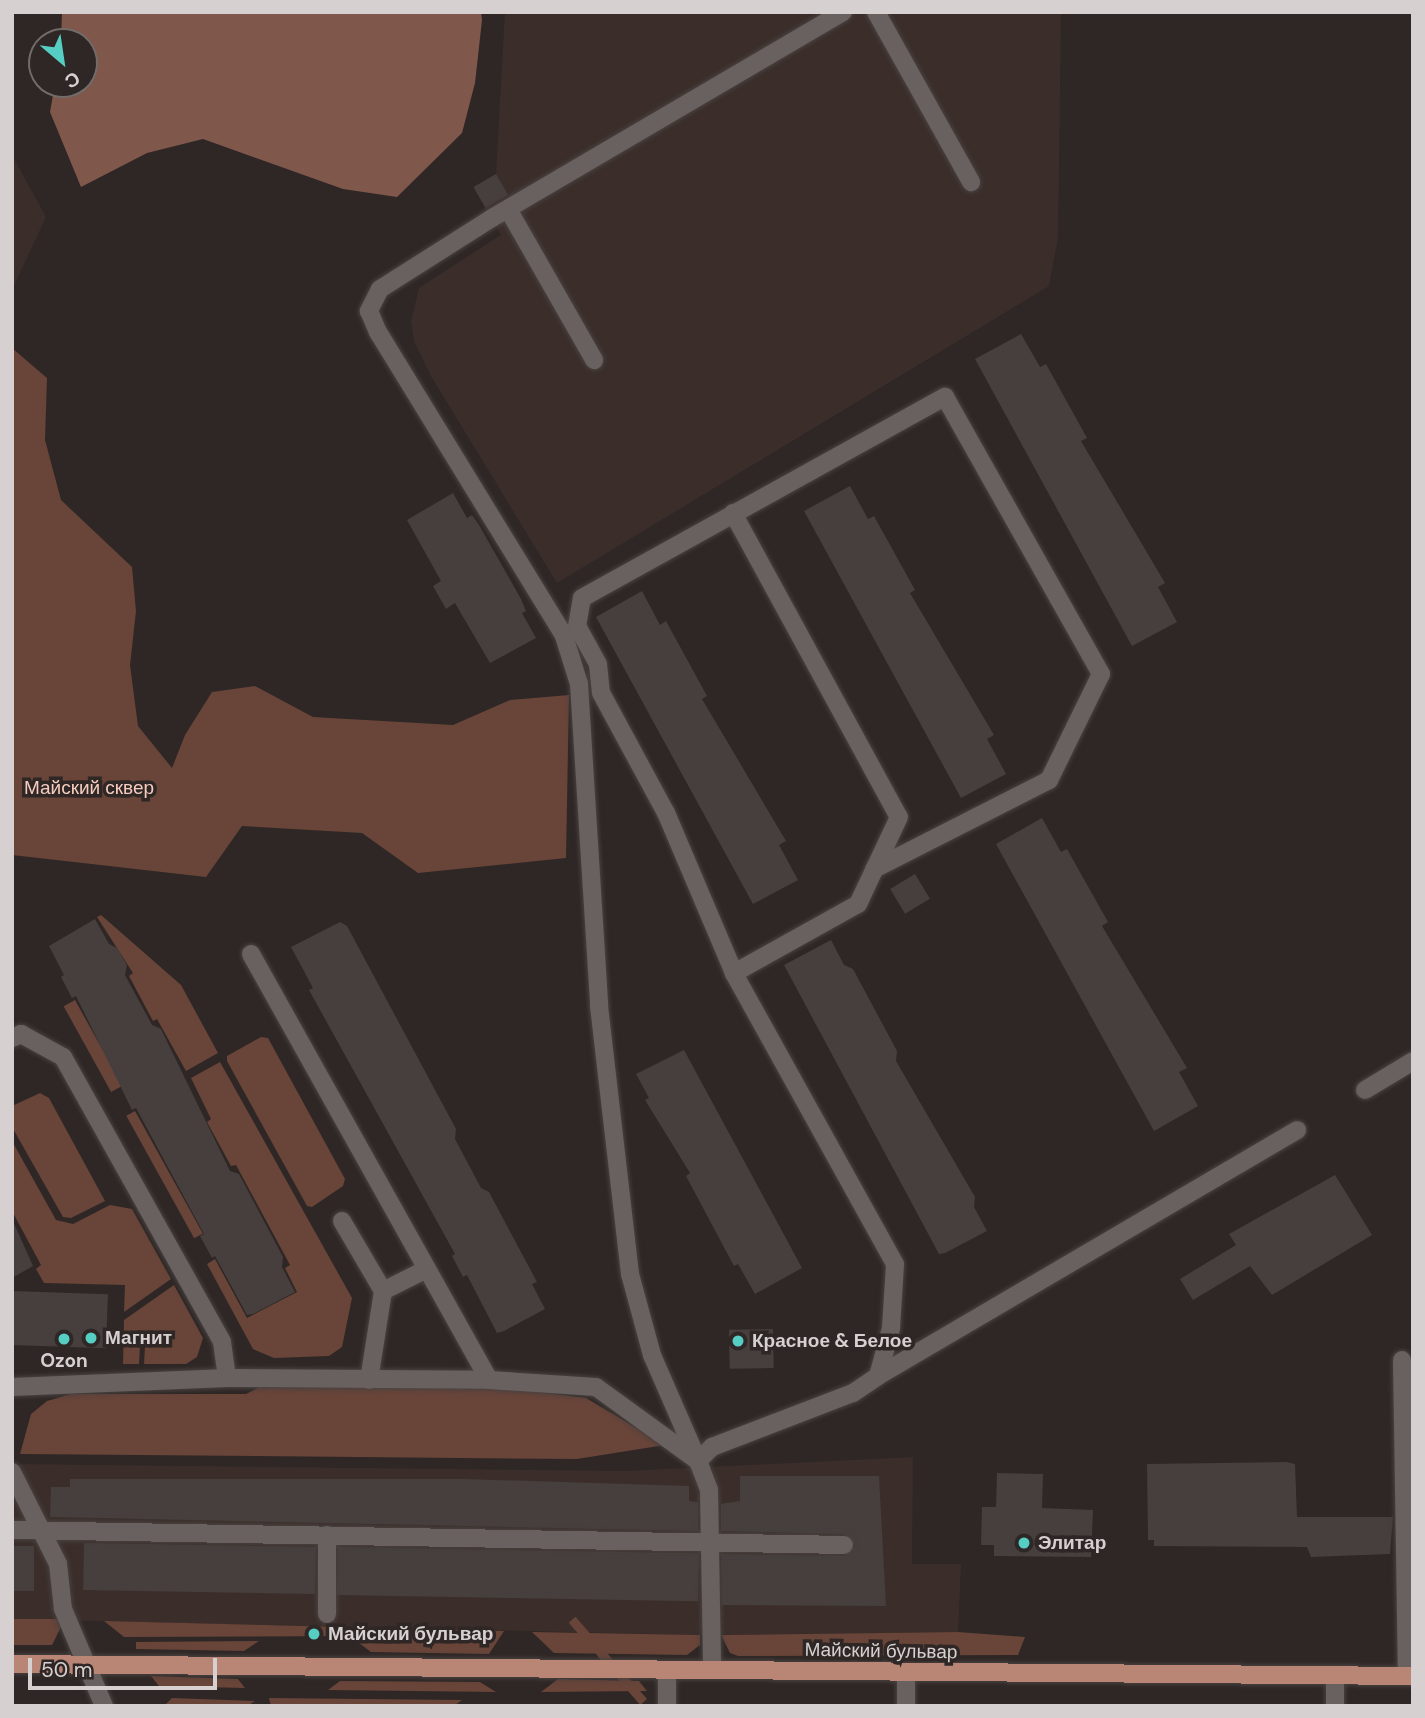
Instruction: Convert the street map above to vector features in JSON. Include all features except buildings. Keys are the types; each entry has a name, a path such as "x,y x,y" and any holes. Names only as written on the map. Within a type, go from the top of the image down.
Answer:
{"main road":[{"name":"Майский бульвар","path":"12,1664 1410,1676"}],"street":[{"path":"712,1670 709,1490 652,1355 631,1274 599,1006 579,684 564,636 385,344 369,311 380,289 508,209 843,12"},
{"path":"876,12 971,182"},
{"path":"508,209 594,359"},
{"path":"874,869 1049,780 1101,674 944,397 582,598 577,626 598,664 601,693 666,813 734,973 895,1265 891,1328 878,1376"},
{"path":"733,513 899,817 858,904 734,973"},
{"path":"251,954 489,1380"},
{"path":"12,1038 21,1034 63,1057 222,1342 227,1378"},
{"path":"1365,1090 1413,1061"},
{"path":"698,1461 712,1447 853,1393 1297,1130"},
{"path":"342,1221 383,1291 369,1380"},
{"path":"383,1291 427,1269"},
{"path":"1402,1360 1410,1676"},
{"path":"12,1387 227,1378 489,1380 596,1387 698,1461"},
{"path":"14,1469 39,1530 58,1564 63,1609 83,1664 104,1706"},
{"path":"12,1530 708,1539 844,1545"},
{"path":"327,1535 327,1614"},
{"path":"667,1670 667,1706"},
{"path":"906,1672 906,1706"},
{"path":"1335,1677 1335,1706"}],"shaded area":[{"path":"62,12 481,12 482,20 475,83 462,133 397,197 343,189 203,139 147,153 81,187 50,112 52,98 98,98 98,28 61,28"},
{"path":"505,12 1061,12 1058,237 1049,286 557,583 431,376 414,341 411,321 419,288 501,235 474,188 496,174"},
{"path":"12,155 46,217 12,290"},
{"path":"913,1457 912,1564 961,1564 958,1632 700,1635 12,1619 12,1464 627,1471"}],"green space":[{"name":"Майский сквер","path":"12,348 47,378 45,440 61,500 132,567 136,611 130,665 138,726 172,768 185,735 212,692 255,686 313,717 453,725 510,700 569,695 566,858 418,873 362,833 242,826 206,877 12,855"},
{"path":"101,915 181,985 218,1053 186,1071 157,1019 153,1021 129,976 133,973 97,917"},
{"path":"75,1000 123,1086 111,1092 64,1006"},
{"path":"261,1037 268,1038 345,1179 343,1186 312,1207 307,1206 227,1061 227,1056"},
{"path":"220,1062 352,1298 342,1347 329,1356 274,1358 253,1349 207,1264 215,1259 247,1318 297,1292 285,1268 290,1265 236,1165 231,1166 207,1122 211,1119 191,1078"},
{"path":"40,1093 49,1098 105,1201 71,1218 63,1217 12,1127 12,1106"},
{"path":"135,1111 203,1233 194,1238 126,1116"},
{"path":"12,1141 56,1220 73,1224 110,1205 132,1209 171,1279 124,1312 125,1285 44,1283 36,1269 41,1265 12,1211"},
{"path":"174,1285 203,1338 197,1357 186,1364 144,1364 145,1346 140,1346 139,1364 123,1364 124,1320"},
{"path":"258,1388 506,1388 586,1398 665,1445 577,1459 20,1454 31,1414 47,1401 71,1394 246,1394"},
{"path":"575,1617 647,1699 640,1705 569,1623"},
{"path":"12,1619 57,1619 61,1627 52,1645 12,1645"},
{"path":"104,1621 504,1631 489,1654 371,1652 359,1643 359,1636 124,1637"},
{"path":"532,1632 700,1635 700,1645 687,1655 554,1653"},
{"path":"958,1632 1025,1637 1018,1655 738,1656 730,1653 721,1635"},
{"path":"259,1641 244,1651 136,1649 136,1642"},
{"path":"151,1676 238,1679 245,1688 159,1686"},
{"path":"558,1679 639,1681 647,1691 541,1692"},
{"path":"340,1681 480,1682 496,1692 328,1690"},
{"path":"172,1698 255,1701 247,1706 164,1706"},
{"path":"269,1698 462,1700 454,1706 271,1706"}],"place":[{"name":"Магнит","path":"91,1338"},
{"name":"Ozon","path":"64,1339"},
{"name":"Красное & Белое","path":"738,1341"},
{"name":"Элитар","path":"1024,1543"},
{"name":"Майский бульвар","path":"314,1634"}]}
